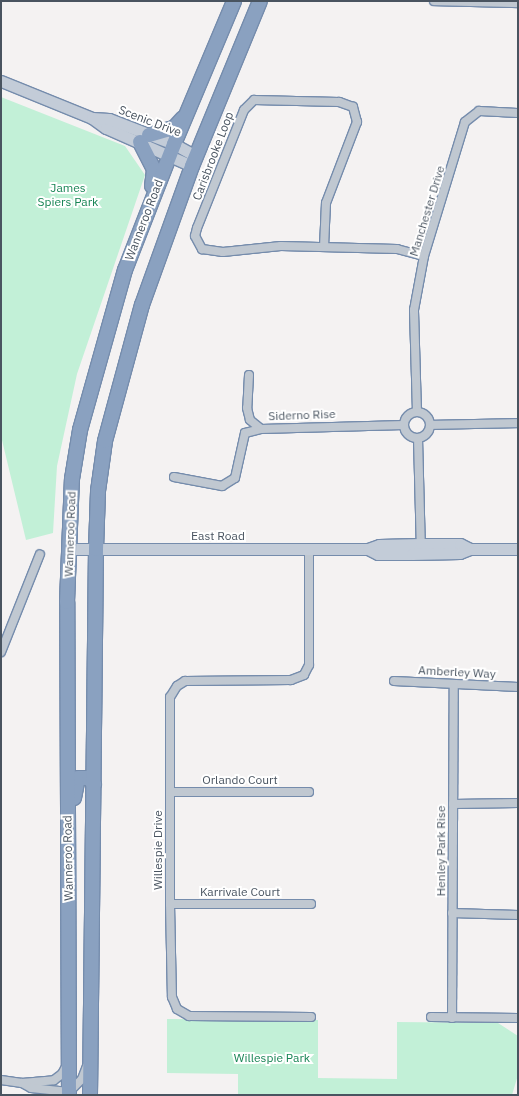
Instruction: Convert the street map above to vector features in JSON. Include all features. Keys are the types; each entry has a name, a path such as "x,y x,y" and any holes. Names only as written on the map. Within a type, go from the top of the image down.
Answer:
{"highway":[{"name":"Wanneroo Road","path":"69,1094 68,549 72,479 80,430 113,308 148,208 234,1"},
{"name":"Wanneroo Road","path":"90,1095 96,549 98,491 112,412 142,305 194,161 260,1"},
{"path":"148,208 154,170 144,139 174,128 187,114"},
{"path":"68,888 74,862 74,784 78,778 84,776 94,784"}],"street":[{"path":"434,1 518,3"},
{"name":"Scenic Drive","path":"1,81 92,118 109,119 144,139 172,149 194,161"},
{"name":"Carisbrooke Loop","path":"324,247 326,204 357,122 353,107 339,102 254,100 244,110 198,228 195,236 198,244 209,252 281,246 397,249 424,256"},
{"name":"Manchester Drive","path":"417,412 414,310 424,256 465,122 479,111 518,113"},
{"name":"Siderno Rise","path":"249,375 247,408 250,420 261,429 404,425"},
{"path":"417,412 425,414 431,424 428,432 418,438 410,436 404,425 409,414 417,412"},
{"path":"431,424 518,423"},
{"path":"174,478 222,486 235,478 245,433 261,429"},
{"path":"418,438 421,549"},
{"name":"East Road","path":"68,549 309,550 368,549 379,545 421,549 460,544 470,549 518,550"},
{"name":"Willespie Drive","path":"309,550 309,665 304,675 291,680 185,681 177,686 170,697 170,904 172,997 177,1009 189,1016 311,1017"},
{"path":"1,652 40,554"},
{"name":"Amberley Way","path":"394,681 518,687"},
{"name":"Henley Park Rise","path":"452,1018 454,684"},
{"name":"Orlando Court","path":"170,792 309,792"},
{"path":"453,804 518,803"},
{"name":"Karrivale Court","path":"170,904 311,904"},
{"path":"452,913 518,915"},
{"path":"431,1017 518,1018"},
{"path":"22,1083 31,1088 69,1094 82,1079 90,1060"},
{"path":"1,1080 22,1083 54,1080 62,1074 68,1063"}],"green space":[{"name":"James Spiers Park","path":"1,97 125,146 145,175 77,374 57,466 53,533 26,540 1,436"},
{"name":"Willespie Park","path":"167,1019 318,1020 318,1078 397,1079 397,1022 498,1023 518,1036 518,1075 512,1095 238,1095 238,1074 167,1073"}]}
